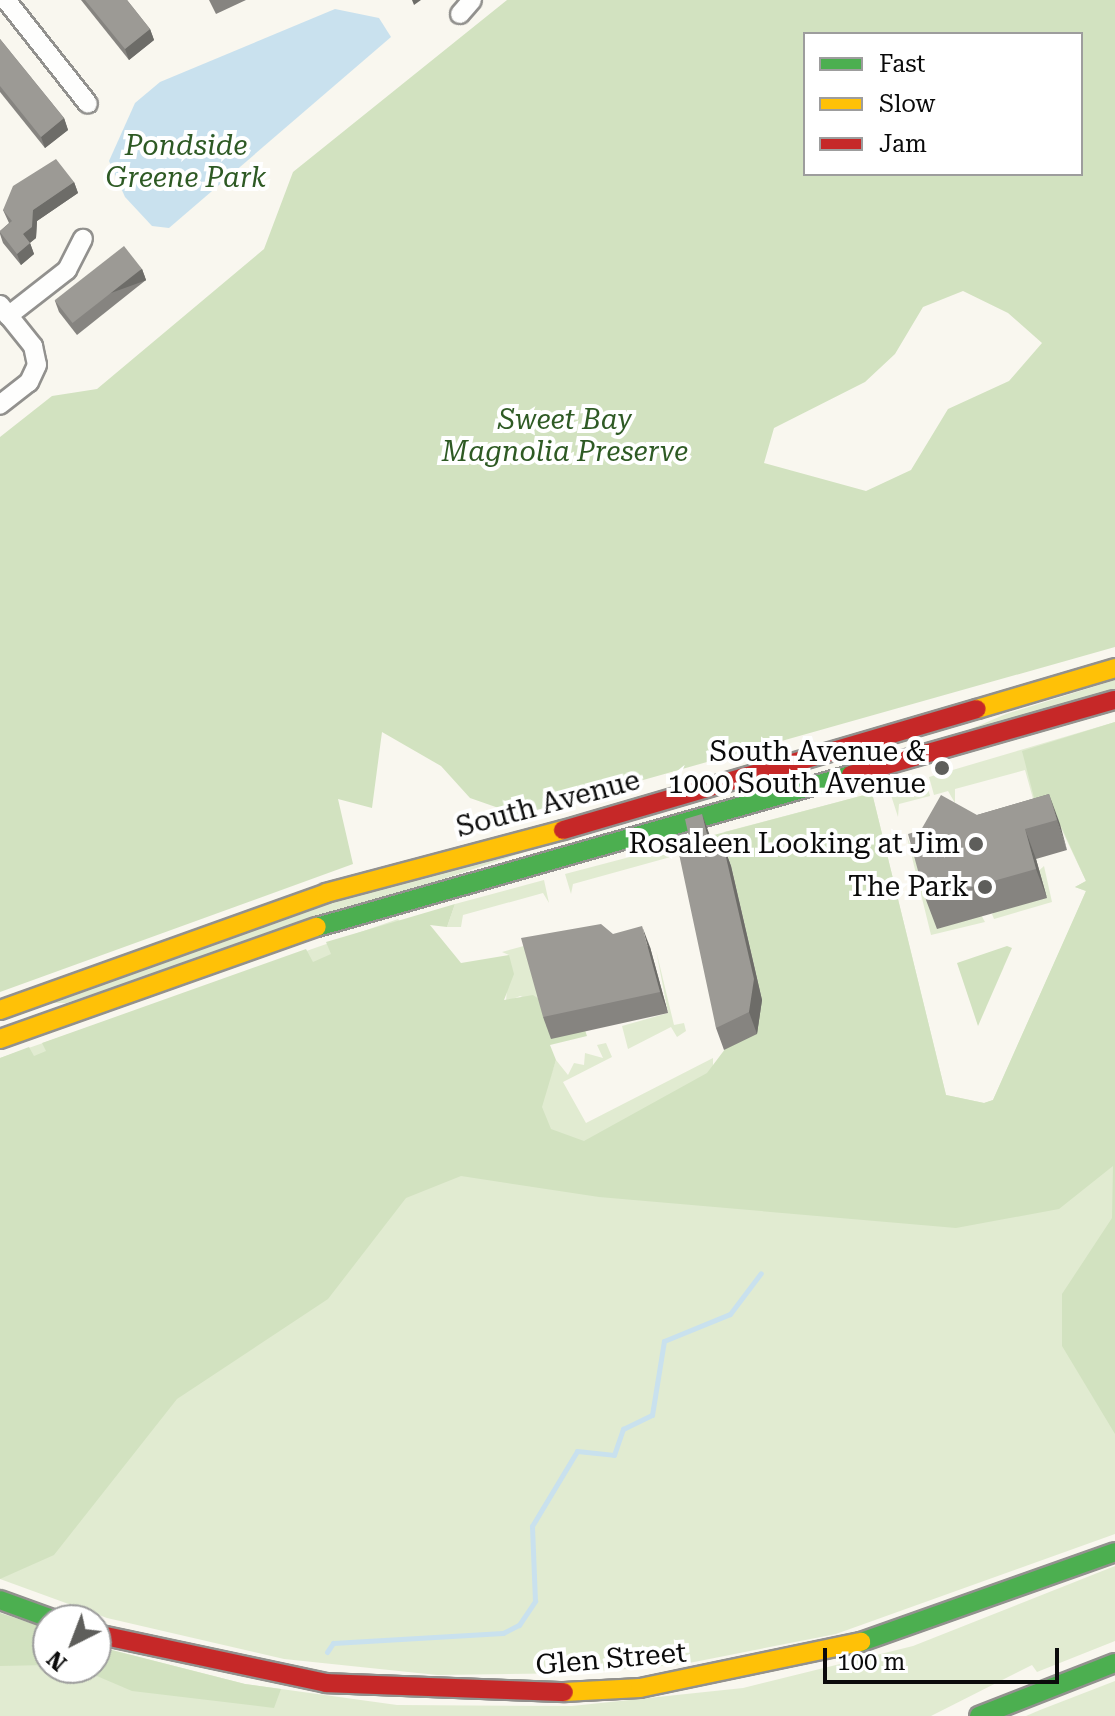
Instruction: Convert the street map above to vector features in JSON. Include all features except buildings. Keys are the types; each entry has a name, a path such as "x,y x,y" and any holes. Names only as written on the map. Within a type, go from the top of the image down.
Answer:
{"main road":[{"name":"South Avenue","path":"0,1010 326,893 659,804 1115,668"},
{"name":"South Avenue","path":"0,1039 336,920 1115,700"},
{"name":"Glen Street","path":"112,1637 326,1683 533,1694 640,1688 831,1653 1115,1552"},
{"path":"0,1600 32,1612"},
{"path":"979,1716 1115,1663"},
{"path":"1013,1716 1115,1672"}],"street":[{"path":"6,0 88,104"},
{"path":"0,405 29,382 37,365 33,346 4,311 67,270 83,239"}],"green space":[{"name":"Sweet Bay Magnolia Preserve","path":"507,0 1115,0 1115,647 519,815 470,798 441,766 382,732 372,808 338,799 353,864 0,992 0,437 52,396 97,389 264,249 293,172","holes":["963,291 1008,313 1042,343 1009,381 948,409 911,470 866,491 764,463 774,428 865,382 895,354 923,307"]},
{"path":"1115,680 1115,691 952,737 1006,714"},
{"path":"1115,722 1115,1534 836,1634 684,1664 582,1673 437,1675 284,1659 112,1619 112,1604 69,1604 0,1579 0,1058 398,919 546,1090 556,1060 568,1075 574,1063 584,1065 585,1053 603,1058 597,1045 606,1043 612,1057 563,1082 586,1123 713,1058 713,1068 757,1034 762,1000 724,832 872,793 946,1095 984,1103 993,1100 1086,891 1075,887 1086,881 1059,824 1037,813 1025,770 955,789 955,803 948,791 934,795 929,777"},
{"path":"1115,722 1115,1434 1062,1346 1062,1294 1112,1218 1113,1166 1059,1209 956,1228 599,1197 461,1176 406,1198 328,1299 177,1399 54,1555 0,1579 0,1058 29,1047 34,1056 46,1051 42,1043 306,949 313,962 331,954 326,942 455,904 447,927 430,925 461,963 509,955 514,974 504,1000 533,995 585,1030 587,1036 550,1045 556,1060 542,1107 551,1129 584,1141 707,1073 762,1000 731,866 726,851 715,857 710,836 872,793 946,1095 984,1103 993,1100 1086,891 1075,887 1086,881 1060,824 1038,813 1022,751"},
{"path":"925,778 930,796 899,804 898,817 889,789"},
{"path":"907,837 912,849 940,841 985,922 931,935"},
{"path":"683,843 685,853 573,884 571,894 565,874"},
{"path":"534,849 66,1003 48,1003 365,888"},
{"path":"1044,866 1052,902 994,919 992,914"},
{"path":"544,880 549,903 543,893 463,915 461,927 447,927 455,904"},
{"path":"561,936 541,1004 520,996 506,1002 509,955 502,952"},
{"path":"1007,946 1012,948 978,1026 957,963"},
{"path":"656,950 674,1025 684,1023 686,1031 677,1037 671,1027 628,1049 622,1026 668,1013"},
{"path":"1115,1566 1115,1641 1037,1672 1032,1665 931,1716 0,1716 0,1613 32,1624 32,1684 112,1684 112,1650 245,1684 397,1705 572,1706 743,1688 913,1646"},
{"path":"0,1613 32,1624 32,1665 0,1666"},
{"path":"112,1650 245,1684 281,1689 274,1708 132,1691 112,1682"},
{"path":"1115,1681 1115,1716 1026,1716 1040,1710"}],"water":[{"path":"335,9 379,18 391,37 169,228 152,226 125,197 109,161 135,103 160,82"}],"waterway":[{"path":"327,1652 333,1643 503,1633 519,1625 535,1601 532,1526 577,1451 614,1455 623,1429 652,1415 664,1341 730,1314 761,1273"}],"traffic: fast":[{"path":"317,927 851,775"},
{"path":"861,1642 1115,1552"},
{"path":"0,1600 32,1612"},
{"path":"979,1716 1115,1663"}],"traffic: slow":[{"path":"977,709 1115,668"},
{"path":"0,1010 326,893 563,830"},
{"path":"0,1039 317,927"},
{"path":"564,1692 640,1688 861,1642"}],"traffic: jam":[{"path":"851,775 1115,700"},
{"path":"563,830 977,709"},
{"path":"112,1637 326,1683 564,1692"}],"place":[{"name":"South Avenue & 1000 South Avenue","path":"942,768"},
{"name":"Rosaleen Looking at Jim","path":"976,844"},
{"name":"The Park","path":"985,887"}],"park label":[{"name":"Pondside Greene Park","path":"186,162"}]}
